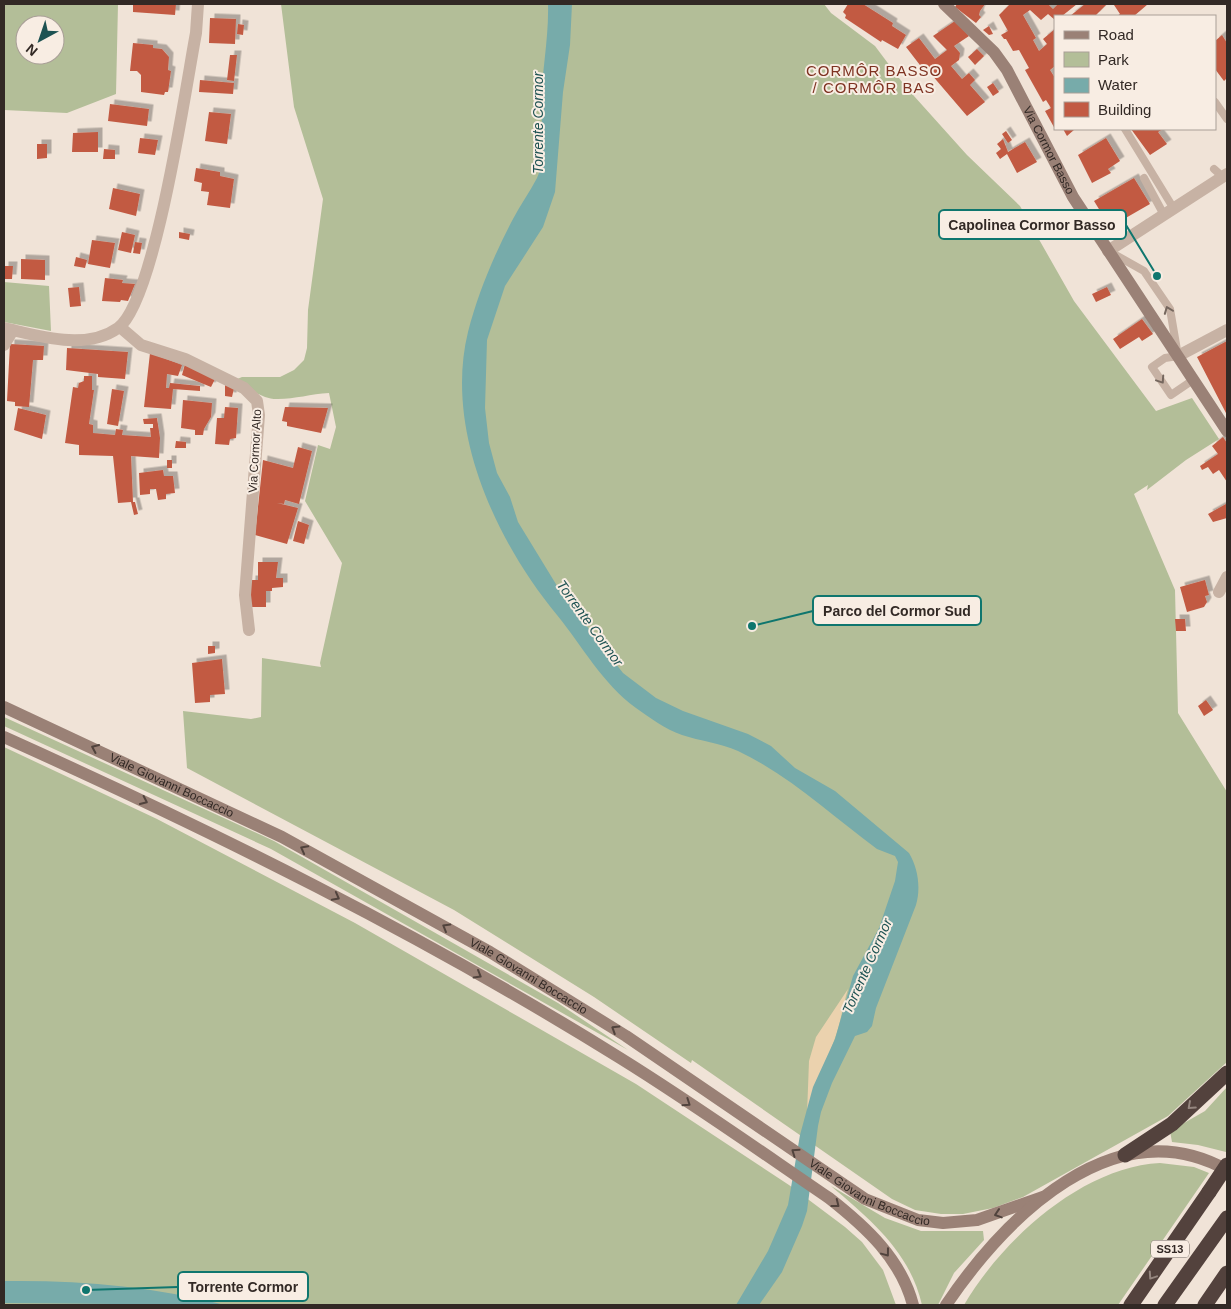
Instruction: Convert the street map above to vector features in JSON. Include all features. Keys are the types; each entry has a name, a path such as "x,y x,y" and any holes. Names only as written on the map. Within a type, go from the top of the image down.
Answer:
{"highway":[{"path":"1125,1155 1172,1124 1227,1073"},
{"name":"SS13","path":"1132,1305 1227,1166"},
{"path":"1165,1305 1227,1218"},
{"path":"1205,1305 1227,1273"}],"main road":[{"name":"Via Cormor Basso","path":"944,4 994,52 1007,70 1073,197 1227,431"},
{"name":"Viale Giovanni Boccaccio","path":"4,707 282,837 490,952 562,995 656,1056 865,1199 918,1220 943,1223 977,1220 1043,1197"},
{"name":"Viale Giovanni Boccaccio","path":"4,737 195,824 338,898 549,1016 647,1076 829,1198 854,1217 873,1235 902,1275 913,1305"},
{"path":"946,1305 985,1253 1011,1225 1043,1197 1099,1164 1125,1155 1161,1150 1189,1155 1227,1170"}],"street":[{"path":"4,345 8,329 62,340 93,338 120,327 129,317 141,288 162,214 196,33 198,4"},
{"path":"1108,251 1169,212 1221,173"},
{"name":"Via Cormor Alto","path":"120,327 141,345 185,359 244,388 257,401 259,415 245,595 249,630"},
{"path":"1178,356 1227,330"},
{"path":"1219,592 1227,577"}],"lane":[{"path":"1216,103 1227,119"},
{"path":"1126,130 1169,212"},
{"path":"1144,178 1169,212"},
{"path":"1108,251 1144,271 1170,309 1178,356 1165,358 1152,366 1171,395 1193,380"}],"green space":[{"path":"4,4 118,4 116,94 67,113 4,110"},
{"path":"281,4 824,4 831,13 875,46 905,86 967,155 1020,206 1074,301 1156,411 1192,398 1219,439 1186,460 1147,490 1148,485 1134,494 1175,590 1178,713 1227,792 1227,1062 1168,1116 1023,1197 993,1208 963,1214 941,1214 915,1210 892,1199 692,1060 691,1063 594,997 454,910 187,768 183,711 251,719 261,717 262,658 321,667 320,663 342,563 305,501 318,445 330,449 336,427 329,393 272,399 255,392 235,380 242,377 280,377 294,370 304,360 307,348 308,310 323,199 294,107"},
{"path":"4,282 49,286 51,331 4,322"},
{"path":"4,717 274,841 558,1003 628,1050 271,849 4,726"},
{"path":"4,747 157,819 355,923 636,1084 789,1185 845,1227 862,1242 883,1270 896,1305 4,1305"},
{"path":"1227,1087 1226,1152 1198,1145 1172,1142 1170,1131 1205,1111"},
{"path":"1160,1163 1194,1167 1209,1173 1118,1305 964,1305 980,1280 1000,1256 1047,1211 1074,1193 1102,1178 1131,1168"},
{"path":"831,1186 885,1218 921,1231 983,1231 984,1240 954,1273 938,1305 922,1305 908,1269 887,1238"}],"sand":[{"path":"848,989 835,1038 807,1114 809,1061 816,1037"}],"water":[{"path":"548,4 572,4 570,45 563,92 555,192 543,227 505,286 487,340 485,408 489,443 497,473 510,497 518,522 562,594 623,673 656,698 683,711 748,734 771,746 795,768 835,791 909,853 915,865 918,878 916,905 876,1008 872,1026 867,1032 855,1036 832,1083 821,1112 807,1211 802,1226 782,1272 759,1305 736,1305 768,1251 788,1205 800,1135 813,1087 835,1039 853,976 879,928 895,881 898,862 895,856 877,849 793,784 757,761 731,748 670,730 647,716 624,698 603,676 535,586 514,553 496,519 481,482 470,445 463,407 462,369 468,332 487,274 506,233 537,178 540,169 543,151 541,104"},
{"path":"4,1281 88,1283 116,1286 171,1293 225,1305 4,1303"}],"building":[{"path":"133,4 176,4 175,15 133,12"},
{"path":"848,4 863,4 893,23 892,26 906,35 898,49 882,40 881,42 845,18 846,15 843,12"},
{"path":"957,4 985,4 980,11 979,15 981,17 976,23 955,7"},
{"path":"1010,4 1048,4 1053,9 1058,4 1077,4 1063,15 1054,15 1054,19 1048,14 1041,20 1030,10 1023,15 1036,38 1033,40 1039,51 1047,44 1043,39 1054,30 1054,67 1050,70 1054,76 1054,127 1045,111 1051,108 1046,100 1043,102 1025,70 1029,68 1019,50 1013,51 1006,39 1001,35 1008,31 999,15"},
{"path":"1085,4 1107,4 1096,15 1071,15"},
{"path":"1148,4 1135,15 1118,15 1120,14 1114,5"},
{"path":"210,18 236,19 235,44 209,43"},
{"path":"955,21 969,36 954,46 960,53 959,60 951,66 962,79 969,73 975,80 970,85 985,102 967,116 925,67 923,69 906,47 919,38 935,59 947,50 933,36"},
{"path":"238,24 244,25 243,35 237,34"},
{"path":"989,26 993,34 989,35 983,30"},
{"path":"1222,35 1227,43 1227,78 1224,81 1216,70 1216,40"},
{"path":"133,43 153,45 153,48 162,49 169,57 168,70 171,71 168,92 165,92 164,95 141,92 141,75 137,71 130,71"},
{"path":"977,49 984,56 975,65 968,57"},
{"path":"230,55 237,55 234,81 227,80"},
{"path":"200,80 234,83 233,94 199,92"},
{"path":"993,83 999,92 993,96 987,87"},
{"path":"110,104 149,109 147,126 108,121"},
{"path":"209,112 231,114 227,144 205,141"},
{"path":"1064,130 1074,130 1067,136"},
{"path":"1132,130 1161,130 1158,132 1167,144 1150,155"},
{"path":"1006,131 1012,140 1008,143 1002,134"},
{"path":"98,132 98,152 72,152 73,133"},
{"path":"140,138 158,140 155,155 138,153"},
{"path":"1106,138 1120,161 1108,169 1111,173 1092,183 1078,155"},
{"path":"1003,139 1008,152 1025,142 1037,162 1017,173 1007,154 1000,159 996,153 1001,149 997,144"},
{"path":"37,144 47,144 47,158 37,159"},
{"path":"104,149 115,150 115,159 103,159"},
{"path":"196,168 220,172 220,176 234,179 230,208 207,205 209,192 201,191 202,183 194,181"},
{"path":"1134,178 1150,204 1110,227 1094,201"},
{"path":"113,188 140,194 136,216 109,209"},
{"path":"122,232 135,235 131,253 118,250"},
{"path":"179,232 190,234 189,240 179,238"},
{"path":"92,240 115,243 110,268 88,264"},
{"path":"135,242 142,243 140,254 133,253"},
{"path":"76,257 87,260 85,268 74,266"},
{"path":"21,259 45,260 45,280 21,279"},
{"path":"4,266 13,266 12,279 4,279"},
{"path":"105,278 123,280 122,283 135,284 128,301 102,301"},
{"path":"79,287 81,306 70,307 68,288"},
{"path":"1107,287 1111,295 1096,302 1092,294"},
{"path":"1142,319 1153,334 1142,341 1139,337 1120,349 1113,339"},
{"path":"1227,341 1227,415 1197,357"},
{"path":"10,344 44,346 43,360 33,360 29,407 15,406 15,402 7,401"},
{"path":"67,348 128,352 125,379 98,377 98,374 66,370"},
{"path":"150,353 182,365 178,376 167,374 166,388 169,388 170,383 200,386 200,391 173,389 171,409 144,407"},
{"path":"185,364 216,377 211,387 182,375"},
{"path":"84,376 92,376 92,390 94,390 89,424 93,425 93,433 115,435 116,429 123,430 122,435 151,437 150,428 153,428 153,424 144,424 143,419 157,418 160,438 159,458 131,456 133,502 135,502 138,514 134,515 131,502 118,503 113,456 79,455 79,445 65,443 73,387 78,388 79,383 84,381"},
{"path":"225,385 234,388 232,397 225,396"},
{"path":"112,389 124,391 118,426 107,424"},
{"path":"183,400 212,403 211,417 204,429 203,435 195,435 195,430 181,428"},
{"path":"225,407 238,408 236,438 230,439 229,445 215,444 217,418 224,418"},
{"path":"285,407 328,408 321,433 287,426 287,422 282,421"},
{"path":"18,408 46,415 42,439 14,430"},
{"path":"1223,437 1227,443 1227,482 1219,470 1213,474 1208,467 1202,470 1200,466 1218,454 1212,446"},
{"path":"176,441 186,442 186,448 175,448"},
{"path":"298,447 312,451 299,504 285,500 284,504 277,503 298,508 287,544 255,535 263,460 293,468"},
{"path":"167,460 172,460 172,468 167,468"},
{"path":"163,470 164,476 173,476 175,493 166,494 166,499 158,500 156,489 150,489 150,494 140,495 139,473"},
{"path":"1226,504 1227,518 1213,522 1208,514"},
{"path":"298,521 309,525 304,544 293,541"},
{"path":"258,562 278,562 276,578 283,578 283,587 272,588 272,591 266,591 266,607 250,607 251,580 258,580"},
{"path":"1205,580 1209,595 1205,596 1207,602 1204,607 1187,612 1180,587"},
{"path":"1175,619 1185,619 1186,631 1176,631"},
{"path":"208,646 215,646 215,653 208,654"},
{"path":"222,659 225,694 210,695 210,702 195,703 192,663"},
{"path":"1206,700 1213,710 1204,716 1198,706"}],"place":[{"name":"Capolinea Cormor Basso","path":"1157,276"},
{"name":"Parco del Cormor Sud","path":"752,626"},
{"name":"Torrente Cormor","path":"86,1290"}],"district":[{"name":"CORMÔR BASSO / CORMÔR BAS","path":"874,78"}]}
